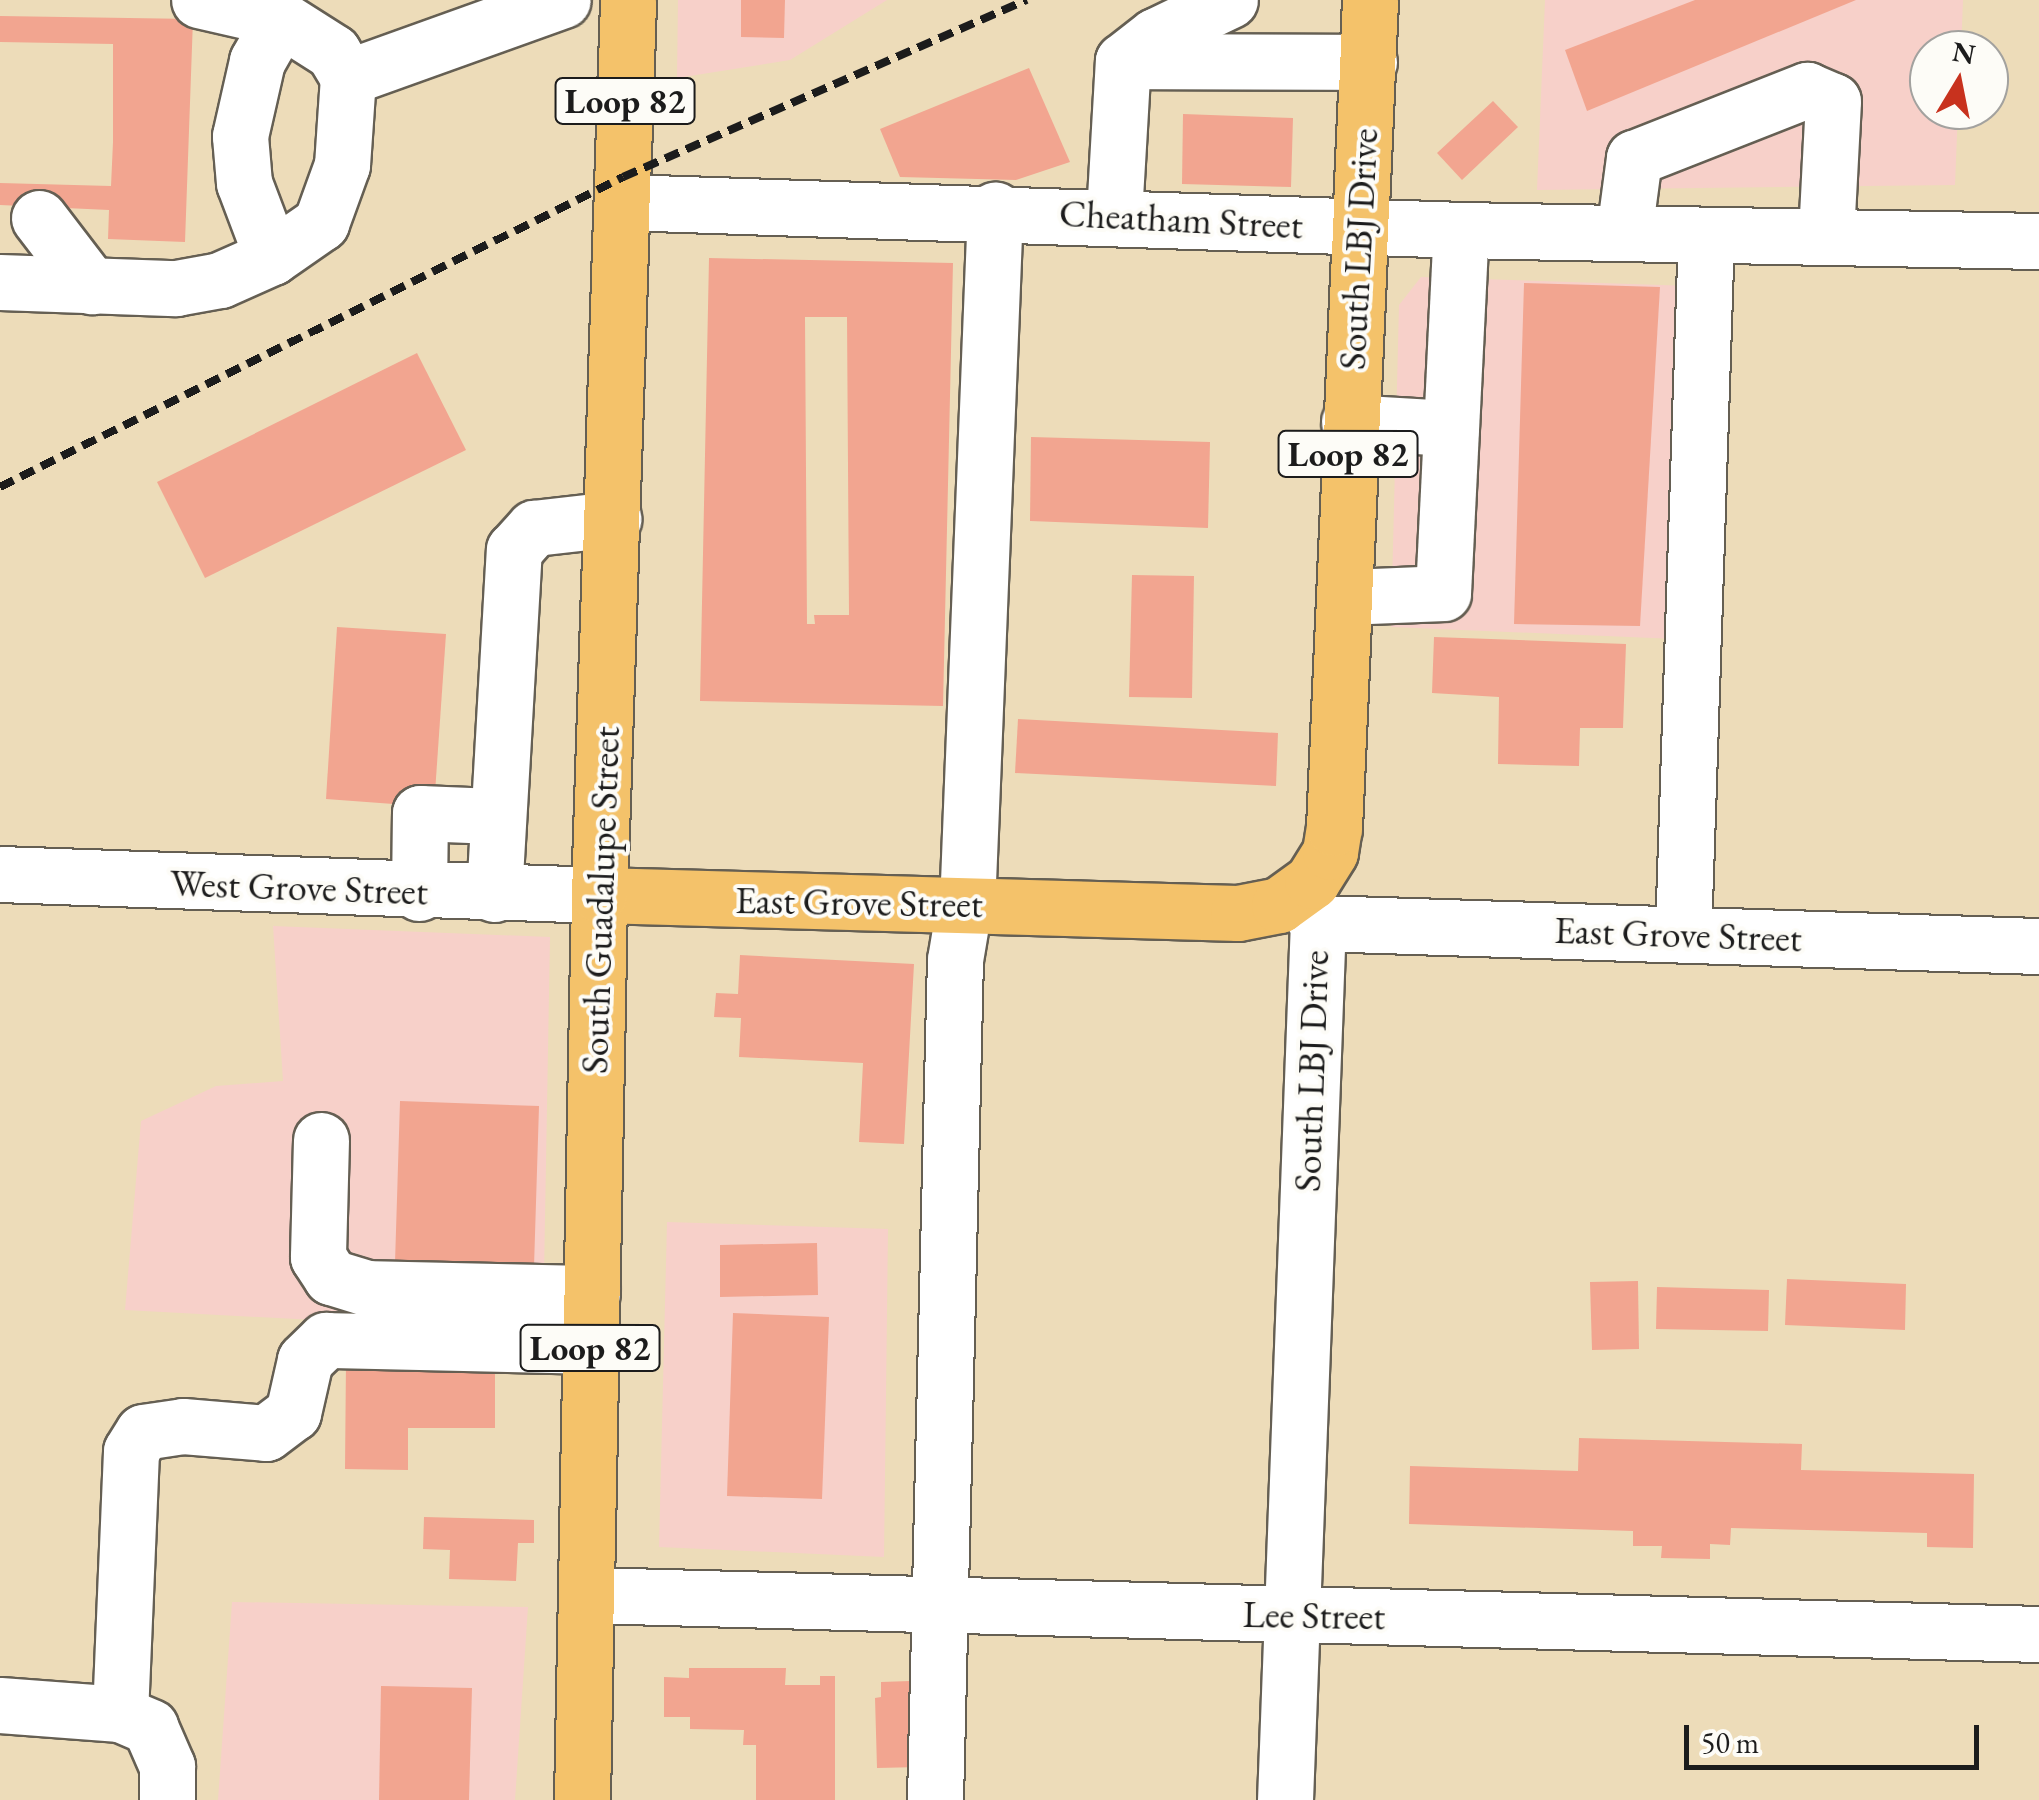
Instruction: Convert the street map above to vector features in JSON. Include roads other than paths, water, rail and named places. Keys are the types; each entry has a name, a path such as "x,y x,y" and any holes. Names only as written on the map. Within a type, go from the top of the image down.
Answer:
{"main road":[{"name":"South Guadalupe Street","path":"582,1800 589,1595 598,895 628,0"},
{"name":"South LBJ Drive","path":"1308,909 1332,840 1370,0"},
{"name":"East Grove Street","path":"598,895 1238,913 1308,909"}],"street":[{"path":"0,282 176,288 220,280 272,257 320,222 334,200 349,122 348,77 334,52 281,19 199,0"},
{"path":"348,77 563,0"},
{"path":"1114,215 1122,61 1154,36 1230,0"},
{"path":"272,257 244,182 240,136 258,60 281,19"},
{"path":"1122,61 1369,62"},
{"path":"1624,233 1634,158 1807,90 1833,101 1826,235"},
{"name":"Cheatham Street","path":"623,202 996,210 1461,230 2039,241"},
{"path":"935,1800 955,960 964,904 996,210"},
{"path":"39,218 91,286"},
{"path":"1345,597 1443,593 1461,230"},
{"path":"1683,934 1706,235"},
{"path":"1349,422 1452,428"},
{"path":"494,894 494,816 514,550 520,538 544,525 613,520"},
{"path":"419,892 420,814 494,816"},
{"name":"West Grove Street","path":"0,874 419,892 598,895"},
{"name":"East Grove Street","path":"1308,909 1683,934 2039,946"},
{"name":"South LBJ Drive","path":"1285,1800 1308,909"},
{"path":"321,1140 318,1257 331,1276 367,1288 591,1320"},
{"path":"167,1800 167,1766 135,1720 130,1451 143,1432 183,1426 266,1433 293,1413 305,1360 326,1340 591,1320"},
{"name":"Lee Street","path":"589,1595 2039,1634"},
{"path":"0,1705 135,1720"}],"railway":[{"path":"0,487 623,177 1027,0"}]}
